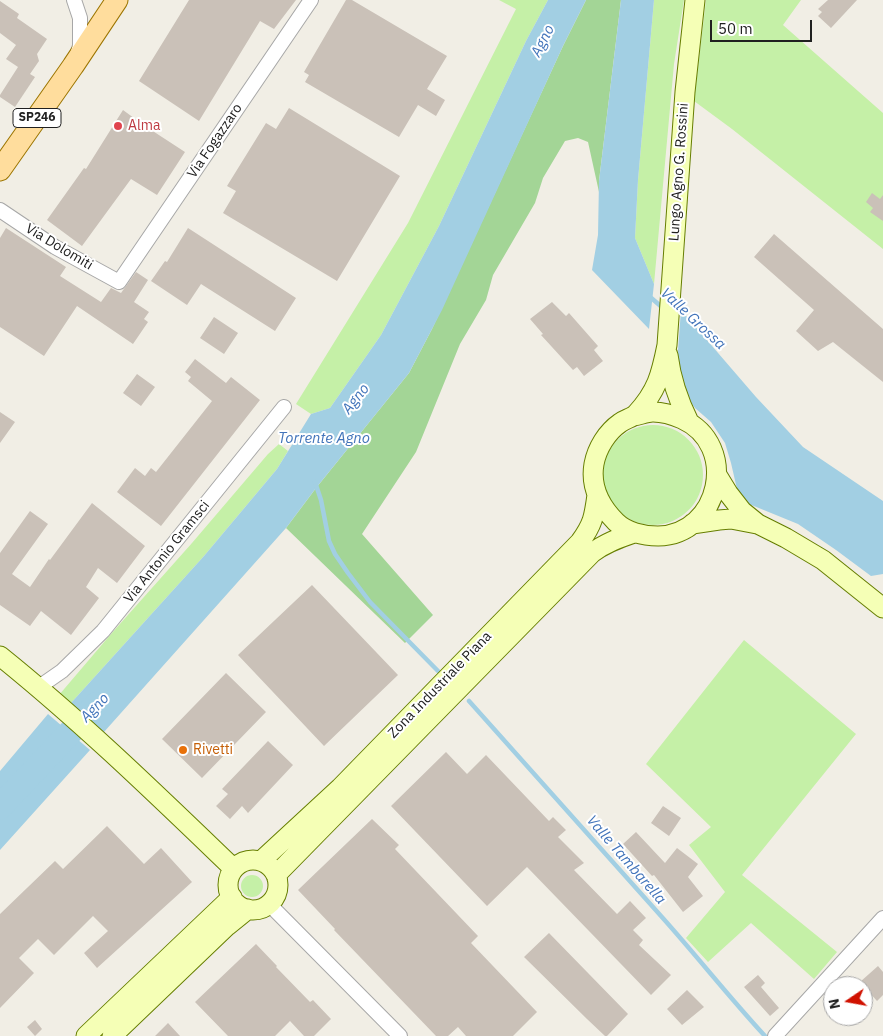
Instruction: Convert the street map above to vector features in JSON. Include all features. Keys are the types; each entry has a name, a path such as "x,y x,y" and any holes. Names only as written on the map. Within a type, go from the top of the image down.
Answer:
{"main road":[{"name":"Lungo Agno G. Rossini","path":"667,345 685,92 695,0"},
{"name":"SP246","path":"0,170 76,61 110,6"},
{"path":"634,416 656,388 667,345"},
{"path":"667,345 675,390 689,422"},
{"name":"Zona Industriale Piana","path":"653,412 672,415 689,422 701,432 710,445 715,459 716,489 703,515 679,532 664,536 634,533 618,524 605,511 597,495 594,479 594,463 599,448 608,434 620,423 634,416 653,412"},
{"path":"717,475 742,512 758,524 786,538 822,560 883,608"},
{"name":"Zona Industriale Piana","path":"261,862 340,788 580,542 594,518 597,495"},
{"path":"692,524 731,520 758,524"},
{"name":"Zona Industriale Piana","path":"276,875 592,553 601,546 634,533"},
{"path":"0,656 117,757 234,870"},
{"path":"254,860 261,862 267,864 276,875 277,891 274,899 269,904 262,908 248,909 236,902 232,897 229,890 230,877 238,865 254,860"},
{"path":"86,1036 232,897"},
{"path":"112,1036 227,926 248,909"}],"street":[{"name":"Via Fogazzaro","path":"119,282 311,0"},
{"path":"75,4 85,13 110,6"},
{"path":"75,4 80,18 80,46 76,61"},
{"name":"Via Dolomiti","path":"0,210 55,247 119,282"},
{"name":"Via Antonio Gramsci","path":"45,693 62,671 103,631 284,407"},
{"path":"269,904 400,1036"},
{"path":"775,1036 883,918"}],"green space":[{"path":"499,0 548,0 526,41 439,226 381,335 330,408 311,414 296,404 408,223 516,9"},
{"path":"586,0 621,0 599,192 588,142 578,138 565,141 543,178 535,203 493,275 486,300 460,344 416,452 362,534 433,615 405,643 286,528 409,373 432,329"},
{"path":"654,0 684,0 674,64 654,284 635,238 638,180"},
{"path":"706,0 801,0 783,25 883,113 883,249 694,101"},
{"path":"653,425 672,429 689,439 699,456 703,475 699,494 689,511 672,521 653,525 634,521 617,511 607,494 603,475 607,456 617,439 634,429"},
{"path":"279,444 288,451 277,469 204,556 71,703 59,695 268,454"},
{"path":"744,640 856,734 742,875 837,952 814,979 751,923 708,962 686,938 725,892 689,845 711,827 646,764"},
{"path":"252,875 260,878 263,886 260,894 252,897 244,894 241,886 244,878"}],"water":[{"name":"Torrente Agno","path":"548,0 586,0 442,310 409,373 286,528 104,732 71,703 204,556 277,469 311,414 330,408 381,335 439,226 526,41"},
{"path":"621,0 654,0 638,180 635,238 654,284 649,329 592,270 598,235 599,181"},
{"path":"681,310 756,397 803,447 883,501 883,574 871,576 798,524 749,504 737,489 725,443 711,422 695,408 682,390 677,364"},
{"path":"48,714 90,750 0,850 0,771"}],"building":[{"path":"189,0 296,0 274,29 260,21 199,121 139,81"},
{"path":"346,0 352,0 447,56 427,89 445,100 436,116 418,105 399,137 305,82 309,75 304,72"},
{"path":"828,0 857,0 831,28 818,16 822,12 818,9"},
{"path":"0,1 19,14 17,18 47,39 37,54 39,61 30,74 35,77 15,107 0,97 18,67 6,59 16,45 0,33"},
{"path":"289,108 400,176 337,281 223,213 236,191 227,186 266,123 276,129"},
{"path":"123,110 185,152 157,195 131,179 82,246 47,220 84,168 86,169"},
{"path":"872,193 880,199 883,195 883,221 870,212 873,208 866,202"},
{"path":"6,228 66,267 60,276 101,302 111,288 121,293 136,272 148,280 134,302 149,312 144,319 148,322 133,344 77,306 44,356 0,327 0,238"},
{"path":"188,228 296,298 275,331 201,284 187,305 151,281 165,261 167,262"},
{"path":"774,234 883,329 883,382 833,342 818,351 796,331 814,310 754,257"},
{"path":"552,302 566,316 569,313 598,346 594,350 603,361 584,376 577,367 573,370 541,335 543,334 530,319"},
{"path":"214,317 238,333 224,354 200,338"},
{"path":"195,359 226,383 231,377 260,400 161,526 117,492 135,468 145,476 151,468 156,472 212,401 188,381 191,377 185,372"},
{"path":"137,374 155,387 141,406 123,393"},
{"path":"0,412 15,422 0,443"},
{"path":"92,503 145,546 117,583 98,568 86,587 99,598 71,635 41,611 30,626 0,605 0,553 30,511 48,524 12,574 30,587"},
{"path":"312,585 398,675 324,746 238,655"},
{"path":"226,673 266,712 202,778 162,739"},
{"path":"268,741 293,765 248,813 242,806 230,819 216,806 228,794 222,789"},
{"path":"446,752 467,774 486,755 549,821 553,817 566,830 558,837 584,863 574,870 617,914 630,901 646,918 633,930 643,940 639,945 671,975 651,995 527,867 487,906 391,806"},
{"path":"663,806 681,818 669,836 651,823"},
{"path":"372,819 399,845 395,849 478,936 471,943 537,1012 513,1036 466,1036 458,1027 448,1036 436,1036 298,890"},
{"path":"107,826 144,864 161,848 192,882 97,968 84,953 108,931 93,916 54,955 38,939 19,958 34,973 0,1008 0,914 55,861 63,869"},
{"path":"636,832 665,863 677,848 698,864 688,877 703,896 683,912 654,875 652,876 623,844"},
{"path":"549,933 628,1014 607,1036 524,957"},
{"path":"256,944 310,1002 313,1000 331,1019 314,1036 304,1036 290,1021 275,1036 228,1036 195,1002"},
{"path":"878,966 883,972 883,995 877,1001 873,997 873,976 867,976"},
{"path":"758,975 765,983 761,987 779,1008 770,1016 744,987"},
{"path":"687,990 704,1007 682,1025 667,1009"},
{"path":"35,1020 42,1029 35,1036 27,1027"},
{"path":"168,1023 180,1036 155,1036"}],"waterway":[{"name":"Valle Grossa","path":"649,296 664,309"},
{"name":"Valle Tambarella","path":"315,482 321,500 329,541 335,554 370,602 438,671"},
{"name":"Valle Tambarella","path":"469,701 765,1036"},
{"name":"Agno","path":"0,807 96,705"}],"place":[{"name":"Alma","path":"118,126"},
{"name":"Rivetti","path":"183,750"}]}
